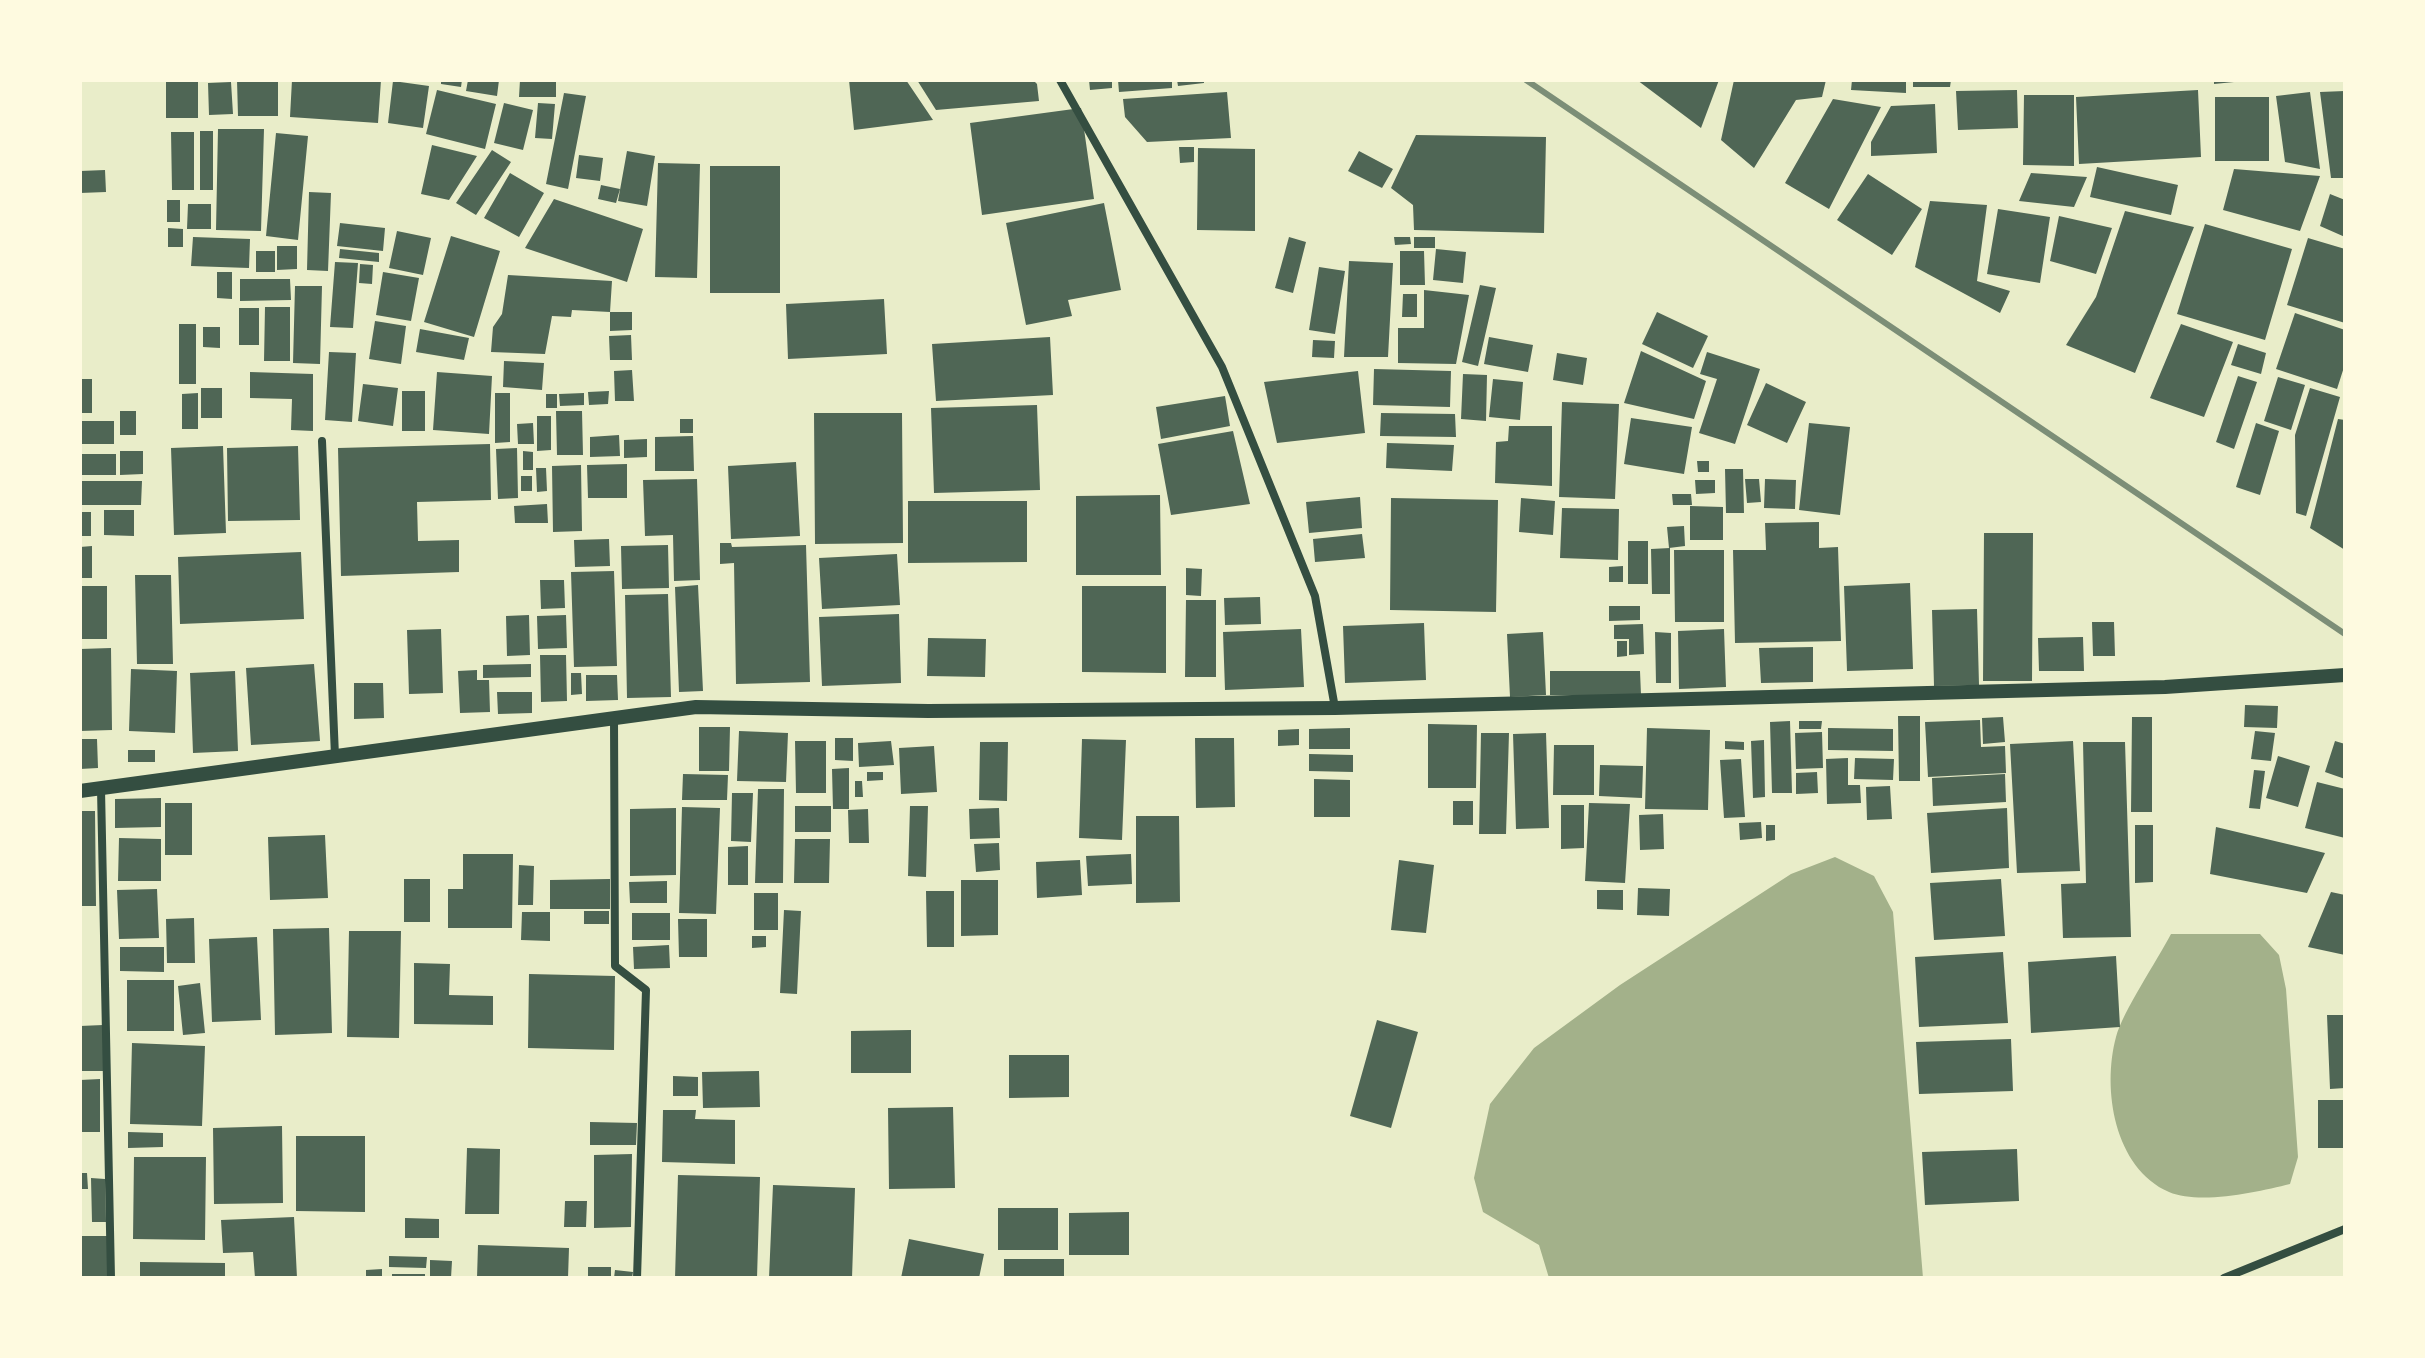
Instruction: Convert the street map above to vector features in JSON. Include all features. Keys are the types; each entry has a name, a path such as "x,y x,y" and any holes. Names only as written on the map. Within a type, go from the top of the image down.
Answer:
{"street":[{"path":"1060,80 1222,367 1315,596 1335,708"},
{"path":"322,441 335,756"},
{"path":"80,791 696,707 928,711 1335,708 2165,687 2345,675"},
{"path":"614,718 615,966 646,990 637,1278"},
{"path":"101,789 111,1278"},
{"path":"2224,1278 2345,1229"}],"shaded area":[{"path":"1835,857 1874,876 1893,912 1923,1278 1549,1278 1539,1245 1483,1212 1474,1178 1490,1104 1534,1048 1620,985 1791,874"},
{"path":"2171,934 2260,934 2279,955 2286,989 2298,1157 2290,1184 2229,1196 2182,1196 2150,1181 2124,1146 2112,1103 2112,1058 2116,1037 2133,1000"}],"building":[{"path":"166,80 198,80 198,118 166,118"},
{"path":"237,80 278,80 278,116 238,116"},
{"path":"292,80 381,80 378,123 290,117"},
{"path":"441,80 462,80 461,87 441,84"},
{"path":"468,80 499,80 497,96 466,91"},
{"path":"520,80 556,80 556,97 519,97"},
{"path":"849,80 906,80 933,120 854,130"},
{"path":"917,80 1033,80 1037,84 1039,101 936,110"},
{"path":"1089,80 1112,80 1112,88 1090,90"},
{"path":"1118,80 1172,80 1172,88 1119,92"},
{"path":"1177,80 1204,80 1204,83 1178,86"},
{"path":"1637,80 1719,80 1701,128"},
{"path":"1734,80 1826,80 1822,97 1796,100 1754,168 1721,140"},
{"path":"1852,80 1906,80 1906,93 1851,90"},
{"path":"1913,80 1951,80 1950,87 1913,87"},
{"path":"2214,80 2234,80 2234,82 2214,84"},
{"path":"393,81 429,86 423,128 388,123"},
{"path":"231,82 233,114 209,115 208,83"},
{"path":"437,90 496,104 485,149 426,134"},
{"path":"2017,90 2018,128 1958,130 1956,91"},
{"path":"2198,90 2201,157 2079,164 2076,97"},
{"path":"2345,91 2345,178 2331,178 2320,92"},
{"path":"1227,92 1231,138 1147,142 1125,117 1123,99"},
{"path":"2310,92 2320,169 2285,162 2276,96"},
{"path":"564,93 586,96 568,189 546,184"},
{"path":"2024,95 2074,95 2074,166 2023,165"},
{"path":"2215,97 2269,97 2269,161 2215,161"},
{"path":"1833,99 1881,107 1829,209 1785,183"},
{"path":"504,103 533,110 523,150 494,143"},
{"path":"538,103 555,104 552,139 535,138"},
{"path":"1935,104 1937,153 1871,156 1871,142 1891,106"},
{"path":"1081,108 1094,199 982,215 970,123"},
{"path":"218,129 264,129 261,231 216,230"},
{"path":"200,131 213,131 213,190 200,190"},
{"path":"171,132 194,132 194,190 172,190"},
{"path":"276,133 308,136 298,240 266,236"},
{"path":"1416,135 1546,137 1544,233 1414,230 1413,205 1391,188"},
{"path":"432,145 477,156 449,200 421,194"},
{"path":"1179,147 1194,147 1194,162 1180,163"},
{"path":"1198,148 1255,149 1255,231 1197,230"},
{"path":"492,150 511,162 476,215 456,203"},
{"path":"627,151 655,156 647,206 618,201"},
{"path":"1359,151 1393,169 1382,188 1348,171"},
{"path":"579,155 603,158 600,181 576,178"},
{"path":"658,163 700,164 697,278 655,277"},
{"path":"710,166 780,166 780,293 710,293"},
{"path":"2097,167 2178,185 2171,215 2090,197"},
{"path":"2234,169 2320,176 2300,231 2223,210"},
{"path":"105,170 106,192 80,193 80,171"},
{"path":"510,173 544,193 519,237 484,218"},
{"path":"2031,173 2087,177 2074,207 2019,201"},
{"path":"1868,174 1922,209 1892,255 1837,220"},
{"path":"601,185 620,189 616,203 598,199"},
{"path":"309,192 331,193 328,271 307,270"},
{"path":"2330,194 2345,200 2345,237 2320,226"},
{"path":"554,199 643,229 627,282 525,248"},
{"path":"167,200 180,200 180,222 167,222"},
{"path":"1930,201 1987,205 1977,281 2010,291 2000,313 1915,267"},
{"path":"1104,203 1121,290 1068,300 1072,316 1026,325 1006,223"},
{"path":"188,204 211,204 211,229 187,229"},
{"path":"1998,209 2050,217 2040,283 1987,274"},
{"path":"2125,211 2194,227 2135,373 2066,345 2096,297"},
{"path":"2059,216 2112,228 2096,274 2050,261"},
{"path":"340,223 385,228 383,251 337,246"},
{"path":"2205,224 2292,249 2265,340 2177,314"},
{"path":"168,228 183,229 183,247 168,247"},
{"path":"397,231 431,238 423,275 389,268"},
{"path":"451,236 500,251 474,337 424,322"},
{"path":"193,237 250,239 249,268 191,266"},
{"path":"1289,237 1306,242 1293,293 1275,288"},
{"path":"1394,237 1410,237 1411,244 1395,245"},
{"path":"1414,237 1435,237 1435,248 1414,248"},
{"path":"2308,238 2345,249 2345,323 2287,305"},
{"path":"277,246 297,246 297,269 277,270"},
{"path":"340,249 379,253 379,262 339,258"},
{"path":"1436,249 1466,252 1463,283 1433,280"},
{"path":"256,251 275,251 275,272 256,272"},
{"path":"1400,251 1424,251 1425,285 1400,285"},
{"path":"1349,261 1393,263 1388,357 1344,357"},
{"path":"335,262 358,263 353,328 330,327"},
{"path":"360,264 373,265 372,284 359,283"},
{"path":"1319,267 1345,271 1335,334 1309,330"},
{"path":"217,272 232,272 232,299 217,298"},
{"path":"383,272 419,278 411,321 376,315"},
{"path":"508,275 612,281 610,312 572,310 571,317 552,316 545,354 491,352 493,327 502,314"},
{"path":"240,279 290,279 291,300 240,301"},
{"path":"1480,285 1496,288 1478,366 1462,362"},
{"path":"295,286 322,286 320,364 293,363"},
{"path":"1424,290 1469,295 1456,364 1398,363 1398,328 1424,328"},
{"path":"1403,294 1417,294 1417,317 1402,317"},
{"path":"884,299 887,354 788,359 786,304"},
{"path":"265,307 290,307 290,361 264,361"},
{"path":"239,308 259,308 259,345 239,345"},
{"path":"610,312 632,312 632,330 610,331"},
{"path":"1657,312 1708,336 1693,368 1642,344"},
{"path":"2295,313 2345,330 2345,364 2337,389 2276,369"},
{"path":"375,321 406,326 401,364 369,359"},
{"path":"179,324 196,324 196,384 179,384"},
{"path":"2181,324 2233,342 2204,417 2150,398"},
{"path":"203,327 220,327 220,348 203,347"},
{"path":"420,329 469,338 464,360 416,352"},
{"path":"631,335 632,360 610,360 609,336"},
{"path":"1050,337 1053,395 936,401 932,344"},
{"path":"1489,337 1533,345 1528,372 1484,364"},
{"path":"1313,340 1335,341 1334,358 1312,357"},
{"path":"2238,344 2266,353 2261,374 2231,365"},
{"path":"1641,351 1706,381 1694,419 1624,403"},
{"path":"329,352 356,353 352,422 325,420"},
{"path":"1707,352 1760,369 1735,444 1699,433 1717,379 1700,374"},
{"path":"1557,353 1587,358 1583,385 1553,380"},
{"path":"504,361 544,363 542,390 503,387"},
{"path":"1374,369 1451,371 1450,407 1373,405"},
{"path":"632,370 634,401 615,401 614,371"},
{"path":"1358,371 1365,433 1277,443 1264,382"},
{"path":"250,372 313,374 313,431 291,430 292,399 250,398"},
{"path":"437,372 492,376 489,434 433,430"},
{"path":"1463,374 1487,375 1486,421 1461,419"},
{"path":"2238,376 2257,382 2234,449 2216,442"},
{"path":"2278,377 2305,385 2291,430 2264,421"},
{"path":"80,379 92,379 92,413 80,413"},
{"path":"1493,379 1523,382 1520,420 1489,417"},
{"path":"1766,383 1806,402 1787,443 1747,425"},
{"path":"363,384 398,388 393,426 358,421"},
{"path":"201,388 222,388 222,418 201,418"},
{"path":"2310,388 2340,397 2306,516 2296,513 2295,435"},
{"path":"402,391 425,391 425,431 402,431"},
{"path":"609,391 608,404 589,405 588,392"},
{"path":"198,393 198,429 182,429 182,394"},
{"path":"495,393 510,393 510,442 495,443"},
{"path":"584,393 584,405 560,406 559,394"},
{"path":"546,394 557,394 557,408 546,408"},
{"path":"1225,396 1230,426 1161,439 1156,407"},
{"path":"1562,402 1619,404 1615,499 1559,497"},
{"path":"1037,405 1040,490 934,493 931,408"},
{"path":"120,411 136,411 136,435 120,435"},
{"path":"556,411 582,411 583,455 557,455"},
{"path":"814,413 902,413 903,543 815,544"},
{"path":"1381,413 1455,414 1456,437 1380,436"},
{"path":"537,416 551,416 551,450 537,451"},
{"path":"1631,418 1692,427 1684,474 1624,464"},
{"path":"680,419 693,419 693,433 680,433"},
{"path":"2338,419 2345,420 2345,550 2310,528"},
{"path":"80,421 114,421 114,444 80,444"},
{"path":"533,423 534,444 518,444 517,424"},
{"path":"1809,423 1850,427 1840,515 1799,510"},
{"path":"2256,423 2279,431 2260,495 2236,487"},
{"path":"1509,426 1552,426 1552,486 1495,483 1496,442 1508,441"},
{"path":"1233,431 1250,504 1171,515 1158,444"},
{"path":"619,435 620,456 590,457 590,437"},
{"path":"693,436 694,471 655,471 655,437"},
{"path":"647,439 647,457 624,458 624,440"},
{"path":"1387,443 1454,445 1452,471 1386,468"},
{"path":"490,444 491,500 417,502 418,541 459,540 459,572 341,576 338,448"},
{"path":"223,446 226,533 174,535 171,448"},
{"path":"298,446 300,520 228,521 227,448"},
{"path":"517,448 518,498 498,499 496,449"},
{"path":"120,451 143,451 143,474 120,475"},
{"path":"523,451 533,452 533,470 523,470"},
{"path":"80,454 116,454 116,475 80,475"},
{"path":"1697,461 1709,461 1709,472 1698,472"},
{"path":"796,462 800,536 731,539 728,466"},
{"path":"627,464 627,498 588,498 587,465"},
{"path":"581,465 582,531 553,532 552,466"},
{"path":"536,468 546,468 547,491 537,492"},
{"path":"1725,469 1743,469 1744,513 1726,513"},
{"path":"521,476 532,476 532,491 521,491"},
{"path":"697,479 700,580 674,581 673,535 645,536 643,480"},
{"path":"1745,479 1759,479 1761,502 1747,503"},
{"path":"1765,479 1796,480 1795,509 1764,508"},
{"path":"1695,480 1715,480 1715,493 1696,494"},
{"path":"80,481 142,481 141,505 80,505"},
{"path":"1672,494 1691,494 1692,505 1673,505"},
{"path":"1160,495 1161,575 1076,575 1076,496"},
{"path":"1360,497 1362,528 1309,533 1306,502"},
{"path":"1391,498 1498,500 1496,612 1390,610"},
{"path":"1521,498 1555,501 1553,535 1519,532"},
{"path":"908,501 1027,501 1027,562 908,563"},
{"path":"547,504 548,523 515,523 514,506"},
{"path":"1690,506 1723,507 1723,540 1690,540"},
{"path":"1562,508 1619,509 1618,560 1560,558"},
{"path":"104,510 134,510 134,536 104,535"},
{"path":"80,512 91,512 91,536 80,536"},
{"path":"1819,522 1819,548 1838,547 1841,641 1735,643 1733,550 1766,550 1765,523"},
{"path":"1684,526 1685,546 1669,548 1667,527"},
{"path":"1984,533 2033,533 2032,681 1983,681"},
{"path":"1362,534 1365,558 1315,562 1313,539"},
{"path":"609,539 610,566 575,567 574,540"},
{"path":"1628,541 1648,541 1648,584 1628,584"},
{"path":"720,543 731,543 732,547 806,545 810,682 736,684 734,563 720,564"},
{"path":"668,545 669,588 622,589 621,546"},
{"path":"92,546 92,578 80,578 80,547"},
{"path":"1670,548 1670,594 1652,594 1651,549"},
{"path":"1674,550 1724,550 1724,622 1675,622"},
{"path":"301,552 304,619 180,624 178,557"},
{"path":"897,554 900,605 822,609 819,558"},
{"path":"1623,566 1623,582 1609,582 1609,567"},
{"path":"1186,568 1202,569 1201,596 1186,595"},
{"path":"614,571 617,666 574,667 571,572"},
{"path":"135,575 171,575 173,664 137,664"},
{"path":"540,580 564,580 565,608 541,609"},
{"path":"1910,583 1913,669 1847,671 1844,586"},
{"path":"698,585 703,691 679,692 675,587"},
{"path":"80,586 107,586 107,639 80,639"},
{"path":"1082,586 1166,586 1166,673 1082,672"},
{"path":"668,594 671,697 627,698 625,595"},
{"path":"1260,597 1261,624 1225,625 1224,598"},
{"path":"1186,600 1216,600 1216,677 1185,677"},
{"path":"1609,606 1640,606 1640,620 1609,621"},
{"path":"1977,609 1979,685 1934,686 1932,610"},
{"path":"899,614 901,683 822,686 819,617"},
{"path":"529,615 530,655 507,656 506,616"},
{"path":"566,615 567,648 538,649 537,616"},
{"path":"2092,622 2114,622 2115,656 2093,656"},
{"path":"1424,623 1426,680 1345,683 1343,626"},
{"path":"1643,624 1644,654 1629,655 1629,639 1614,639 1614,625"},
{"path":"441,629 443,693 409,694 407,630"},
{"path":"1301,629 1304,687 1225,690 1223,632"},
{"path":"1724,629 1726,687 1679,689 1678,631"},
{"path":"1543,632 1546,695 1510,697 1507,634"},
{"path":"1655,632 1671,633 1671,683 1656,683"},
{"path":"2083,637 2084,671 2039,671 2038,638"},
{"path":"928,638 986,639 985,677 927,676"},
{"path":"1617,641 1627,641 1627,656 1617,657"},
{"path":"1813,647 1813,682 1761,683 1759,648"},
{"path":"111,648 112,730 80,731 80,649"},
{"path":"540,655 566,655 567,701 541,702"},
{"path":"314,664 320,741 251,745 246,668"},
{"path":"531,664 531,677 483,678 483,665"},
{"path":"131,669 177,671 175,733 129,731"},
{"path":"477,670 477,680 489,680 490,712 460,713 458,671"},
{"path":"235,671 238,751 193,753 190,673"},
{"path":"1550,671 1640,671 1641,695 1550,695"},
{"path":"571,673 581,673 582,694 571,695"},
{"path":"586,675 617,675 618,700 586,701"},
{"path":"354,683 383,683 384,718 354,719"},
{"path":"497,692 532,692 532,713 498,714"},
{"path":"2245,705 2278,706 2277,728 2244,727"},
{"path":"1898,716 1920,716 1920,781 1899,781"},
{"path":"2003,717 2005,742 1983,744 1982,718"},
{"path":"2132,717 2152,717 2152,812 2131,812"},
{"path":"1980,720 1981,747 2005,746 2006,773 1928,777 1925,722"},
{"path":"1790,721 1792,793 1772,793 1770,722"},
{"path":"1799,721 1822,721 1821,729 1799,729"},
{"path":"1428,724 1477,725 1476,788 1428,788"},
{"path":"699,727 730,727 729,771 699,771"},
{"path":"1350,728 1350,749 1309,749 1309,729"},
{"path":"1647,728 1710,730 1708,810 1645,809"},
{"path":"1828,728 1893,729 1893,751 1828,750"},
{"path":"1299,729 1299,745 1278,746 1278,730"},
{"path":"739,731 788,733 786,782 737,781"},
{"path":"2255,731 2275,733 2271,761 2251,759"},
{"path":"1822,732 1823,768 1796,769 1795,733"},
{"path":"1481,733 1509,733 1506,834 1479,834"},
{"path":"1546,733 1549,828 1516,829 1513,734"},
{"path":"835,738 853,738 853,761 835,760"},
{"path":"1195,738 1234,738 1235,807 1196,808"},
{"path":"80,739 97,739 98,768 80,769"},
{"path":"1082,739 1126,740 1122,840 1079,838"},
{"path":"1764,740 1765,797 1753,798 1751,741"},
{"path":"795,741 826,741 826,793 796,793"},
{"path":"891,741 894,765 859,767 858,743"},
{"path":"1725,741 1744,742 1744,750 1725,749"},
{"path":"2073,741 2080,871 2017,873 2010,744"},
{"path":"2335,741 2345,744 2345,779 2325,772"},
{"path":"980,742 1008,742 1007,801 979,800"},
{"path":"2083,742 2125,742 2131,937 2063,938 2061,884 2086,883"},
{"path":"1554,745 1594,745 1594,795 1553,795"},
{"path":"934,746 937,792 901,794 899,748"},
{"path":"128,750 155,750 155,762 128,762"},
{"path":"1309,754 1353,755 1353,772 1309,771"},
{"path":"2278,756 2310,766 2298,807 2266,798"},
{"path":"1848,758 1848,785 1860,785 1861,803 1827,804 1826,759"},
{"path":"1855,758 1894,759 1893,780 1854,779"},
{"path":"1741,759 1745,817 1724,818 1720,760"},
{"path":"1600,765 1643,766 1642,798 1599,796"},
{"path":"849,768 849,809 833,809 832,769"},
{"path":"2254,770 2265,771 2260,809 2249,808"},
{"path":"867,772 883,772 883,780 867,781"},
{"path":"1817,772 1818,793 1796,794 1796,773"},
{"path":"683,774 728,775 727,800 682,800"},
{"path":"2005,774 2006,802 1933,806 1932,778"},
{"path":"1314,779 1350,780 1350,817 1314,817"},
{"path":"855,781 862,781 863,797 855,797"},
{"path":"2317,782 2345,789 2345,838 2305,828"},
{"path":"1890,786 1892,819 1867,820 1866,787"},
{"path":"758,789 784,789 783,883 755,883"},
{"path":"732,793 753,793 751,842 731,841"},
{"path":"161,798 161,827 115,828 115,799"},
{"path":"1453,801 1473,801 1473,825 1453,825"},
{"path":"165,803 192,803 192,855 165,855"},
{"path":"1589,803 1630,804 1625,883 1585,881"},
{"path":"1561,805 1584,805 1584,848 1561,849"},
{"path":"795,806 831,806 831,832 795,832"},
{"path":"910,806 928,806 926,877 908,876"},
{"path":"682,807 720,808 716,914 679,913"},
{"path":"676,808 676,875 630,876 630,809"},
{"path":"999,808 1000,838 970,839 969,809"},
{"path":"2007,808 2009,868 1931,873 1927,813"},
{"path":"868,809 869,843 849,843 848,810"},
{"path":"80,811 95,811 96,906 80,906"},
{"path":"1663,814 1664,849 1640,850 1639,815"},
{"path":"1136,816 1179,816 1180,902 1136,903"},
{"path":"1761,822 1762,838 1740,840 1739,823"},
{"path":"1766,825 1775,825 1775,840 1766,841"},
{"path":"2135,825 2153,825 2153,882 2135,883"},
{"path":"2216,827 2325,853 2307,893 2210,874"},
{"path":"325,835 328,898 270,900 268,837"},
{"path":"119,838 161,839 161,881 118,881"},
{"path":"795,839 830,839 829,883 794,883"},
{"path":"999,843 1000,870 976,872 974,844"},
{"path":"748,846 748,885 728,885 728,847"},
{"path":"463,854 513,854 512,928 448,928 448,889 463,889"},
{"path":"1131,854 1132,884 1088,886 1086,856"},
{"path":"1080,860 1082,895 1037,898 1036,862"},
{"path":"1399,860 1434,865 1426,933 1391,930"},
{"path":"519,865 534,866 533,905 518,905"},
{"path":"404,879 430,879 430,922 404,922"},
{"path":"610,879 610,909 550,909 550,880"},
{"path":"2001,879 2005,936 1934,940 1930,883"},
{"path":"961,880 998,880 998,935 961,936"},
{"path":"667,881 667,903 630,903 629,882"},
{"path":"1638,888 1670,889 1669,916 1637,915"},
{"path":"157,889 159,938 119,939 117,890"},
{"path":"1597,890 1623,890 1623,910 1597,909"},
{"path":"926,891 954,891 954,947 927,947"},
{"path":"2331,892 2345,895 2345,955 2308,947"},
{"path":"754,893 778,893 778,930 754,930"},
{"path":"784,910 801,911 797,994 780,993"},
{"path":"584,911 609,911 609,924 584,924"},
{"path":"522,912 550,912 550,941 521,940"},
{"path":"632,913 670,913 670,940 632,940"},
{"path":"194,918 195,963 167,963 166,919"},
{"path":"678,919 707,919 707,957 679,957"},
{"path":"329,928 332,1033 275,1035 273,929"},
{"path":"349,931 401,931 399,1038 347,1037"},
{"path":"752,936 766,936 766,947 752,948"},
{"path":"257,937 261,1020 212,1022 209,939"},
{"path":"669,945 670,968 634,969 633,947"},
{"path":"120,947 164,947 164,972 120,971"},
{"path":"2003,952 2008,1023 1919,1027 1915,957"},
{"path":"2116,956 2120,1027 2031,1033 2028,962"},
{"path":"414,963 450,964 449,995 493,996 493,1025 414,1024"},
{"path":"529,974 615,976 614,1050 528,1048"},
{"path":"127,980 174,980 174,1031 127,1031"},
{"path":"200,983 205,1033 183,1035 178,986"},
{"path":"2327,1015 2345,1015 2345,1088 2330,1089"},
{"path":"1377,1020 1418,1032 1391,1128 1350,1116"},
{"path":"103,1025 104,1071 80,1071 80,1026"},
{"path":"911,1030 911,1073 851,1073 851,1031"},
{"path":"2011,1039 2013,1091 1919,1094 1916,1042"},
{"path":"132,1043 205,1046 202,1126 130,1124"},
{"path":"1009,1055 1069,1055 1069,1097 1009,1098"},
{"path":"759,1071 760,1107 703,1108 702,1072"},
{"path":"673,1076 698,1077 698,1096 673,1096"},
{"path":"100,1079 100,1132 80,1132 80,1080"},
{"path":"2318,1100 2345,1100 2345,1148 2318,1148"},
{"path":"953,1107 955,1188 889,1189 888,1108"},
{"path":"663,1110 696,1110 695,1119 735,1120 735,1164 662,1162"},
{"path":"590,1122 637,1123 636,1145 590,1145"},
{"path":"282,1126 283,1203 214,1204 213,1128"},
{"path":"128,1132 163,1133 163,1147 128,1148"},
{"path":"296,1136 365,1136 365,1212 296,1211"},
{"path":"467,1148 500,1149 499,1214 465,1214"},
{"path":"2017,1149 2019,1201 1925,1205 1922,1152"},
{"path":"632,1154 631,1227 594,1228 594,1155"},
{"path":"134,1157 206,1157 205,1240 133,1239"},
{"path":"80,1173 87,1173 88,1189 80,1189"},
{"path":"678,1175 760,1177 757,1278 675,1278"},
{"path":"91,1178 105,1179 106,1222 92,1222"},
{"path":"773,1185 855,1188 852,1278 769,1278"},
{"path":"565,1201 587,1201 586,1227 564,1227"},
{"path":"998,1208 1058,1208 1058,1250 998,1250"},
{"path":"1129,1212 1129,1255 1069,1255 1069,1213"},
{"path":"294,1217 297,1278 255,1278 253,1252 223,1253 221,1220"},
{"path":"405,1218 439,1219 439,1238 405,1238"},
{"path":"80,1236 108,1236 108,1278 80,1278"},
{"path":"909,1239 984,1254 979,1278 901,1278"},
{"path":"478,1245 569,1248 568,1278 477,1278"},
{"path":"389,1256 427,1257 426,1268 389,1267"},
{"path":"1004,1259 1064,1259 1064,1278 1004,1278"},
{"path":"430,1260 452,1261 451,1278 430,1278"},
{"path":"140,1262 225,1263 225,1278 140,1278"},
{"path":"588,1267 611,1267 611,1278 588,1278"},
{"path":"382,1269 382,1278 366,1278 366,1270"},
{"path":"615,1270 633,1272 632,1278 614,1278"},
{"path":"392,1274 425,1274 425,1278 392,1278"}],"railway":[{"path":"1526,80 2345,634"}]}
